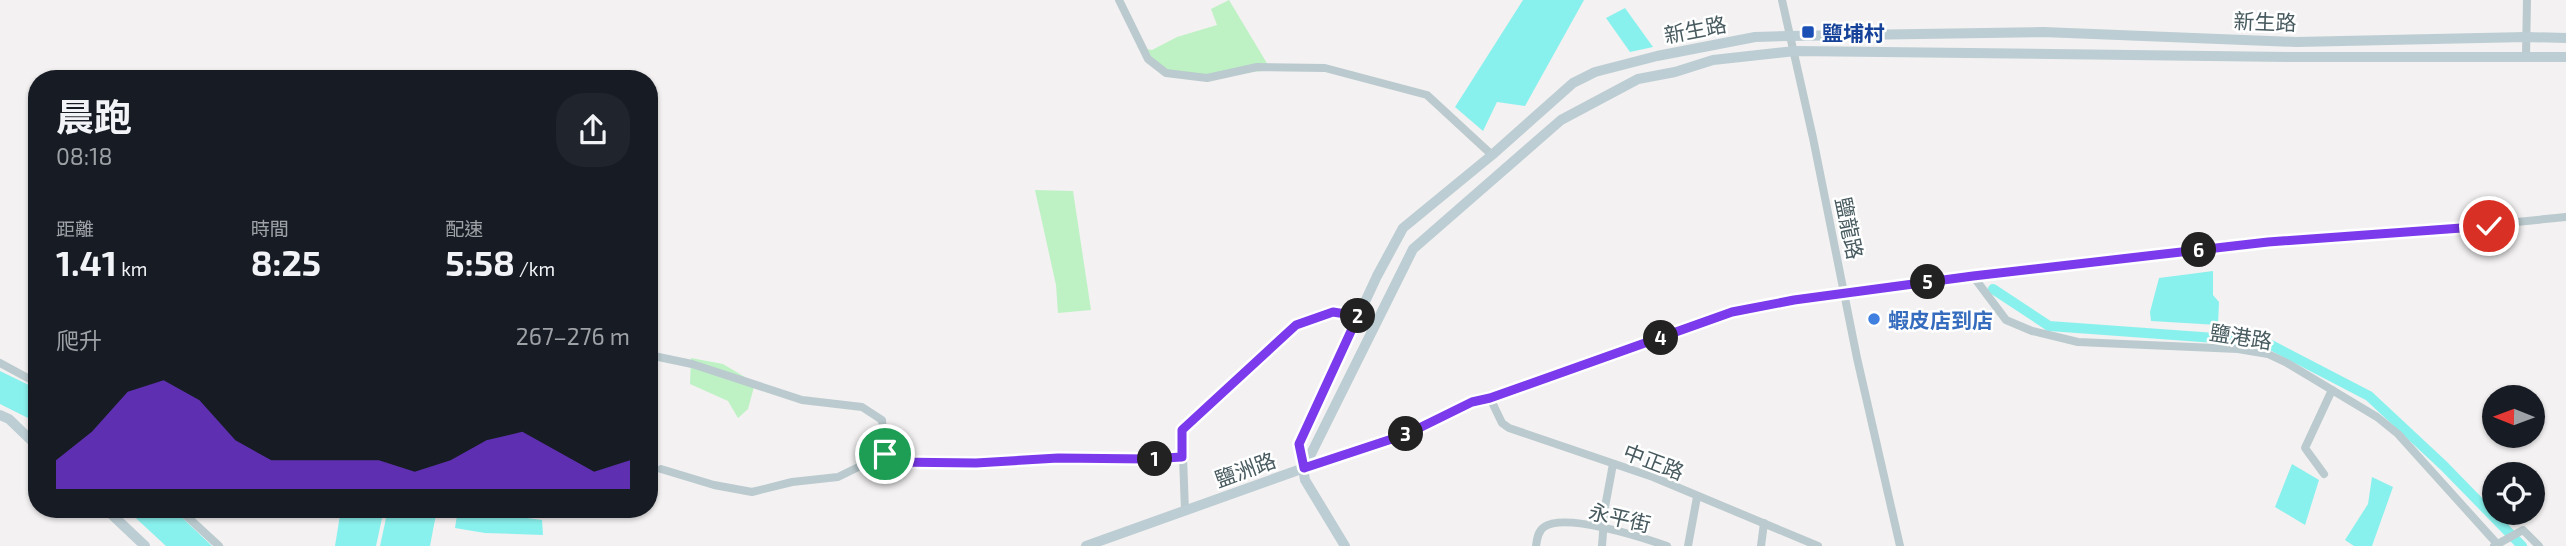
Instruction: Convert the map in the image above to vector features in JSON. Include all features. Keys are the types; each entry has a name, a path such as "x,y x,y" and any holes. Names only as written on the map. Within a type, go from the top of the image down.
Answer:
{"street":[{"path":"1119,0 1148,59 1166,72 1207,78 1257,67 1325,68 1427,94 1492,155"},
{"name":"鹽龍路","path":"1782,0 1846,294 1857,358 1900,546"},
{"path":"2526,56 2527,0"},
{"name":"新生路","path":"1345,546 1304,480 1299,444 1377,275 1403,228 1492,155 1573,83 1595,72 1681,51 1755,37 2043,32 2296,42 2566,38"},
{"name":"新生路","path":"1304,468 1413,248 1560,120 1638,79 1675,72 1713,60 1795,51 2294,57 2566,57"},
{"name":"鹽洲路","path":"1086,546 1407,434 1472,402 1490,398 1732,312 1794,300 1973,276 2268,242 2409,233 2566,217"},
{"name":"鹽港路","path":"1973,276 2006,320 2032,331 2078,342 2238,349 2268,354 2377,417 2398,434 2497,545"},
{"path":"1185,511 1182,430 1296,325 1333,312 1358,316"},
{"path":"658,357 692,364 803,400 862,407 882,421 885,454 893,462 976,463 1058,458 1182,457"},
{"path":"0,362 28,378"},
{"path":"2324,474 2305,448 2332,390"},
{"name":"中正路","path":"1490,398 1502,423 1510,428 1653,477 1818,546"},
{"path":"0,415 9,419 28,437"},
{"path":"661,470 714,485 752,492 792,482 838,477 885,454"},
{"path":"1602,546 1613,464"},
{"path":"1688,546 1697,497"},
{"path":"115,518 145,546"},
{"path":"189,518 219,546"},
{"name":"永平街","path":"1536,546 1538,534 1545,526 1554,523 1603,526 1667,546"},
{"path":"1761,546 1764,523"},
{"path":"2497,545 2523,530 2539,546"}],"green space":[{"path":"1229,0 1271,70 1197,78 1164,74 1137,47 1152,50 1177,37 1217,25 1211,9"},
{"path":"1035,190 1073,191 1091,310 1058,313 1056,285"},
{"path":"691,358 723,364 755,383 748,409 738,418 728,401 690,384"}],"water":[{"path":"1523,0 1584,0 1525,106 1497,102 1483,131 1455,107"},
{"path":"1625,8 1653,47 1630,52 1606,18"},
{"path":"2213,271 2213,295 2219,302 2218,325 2151,321 2150,312 2159,278"},
{"path":"0,371 28,385 28,418 0,404"},
{"path":"2292,464 2319,480 2305,525 2275,507"},
{"path":"2372,477 2393,487 2372,546 2354,546 2345,540 2368,504"},
{"path":"136,518 182,518 212,546 166,546"},
{"path":"340,518 382,518 376,546 335,546"},
{"path":"386,518 435,518 430,546 380,546"},
{"path":"457,518 527,518 542,520 543,535 485,533 455,528"}],"waterway":[{"path":"1993,289 2049,326 2229,339 2271,345 2369,396 2444,466 2522,546"}],"place":[{"name":"鹽埔村","path":"1808,32"},
{"name":"蝦皮店到店","path":"1874,319"}],"route":[{"path":"885,454 893,462 976,463 1058,458 1182,457 1182,430 1296,325 1333,312 1358,316 1299,444 1304,468 1407,434 1472,402 1490,398 1732,312 1794,300 1973,276 2268,242 2489,226"}]}
